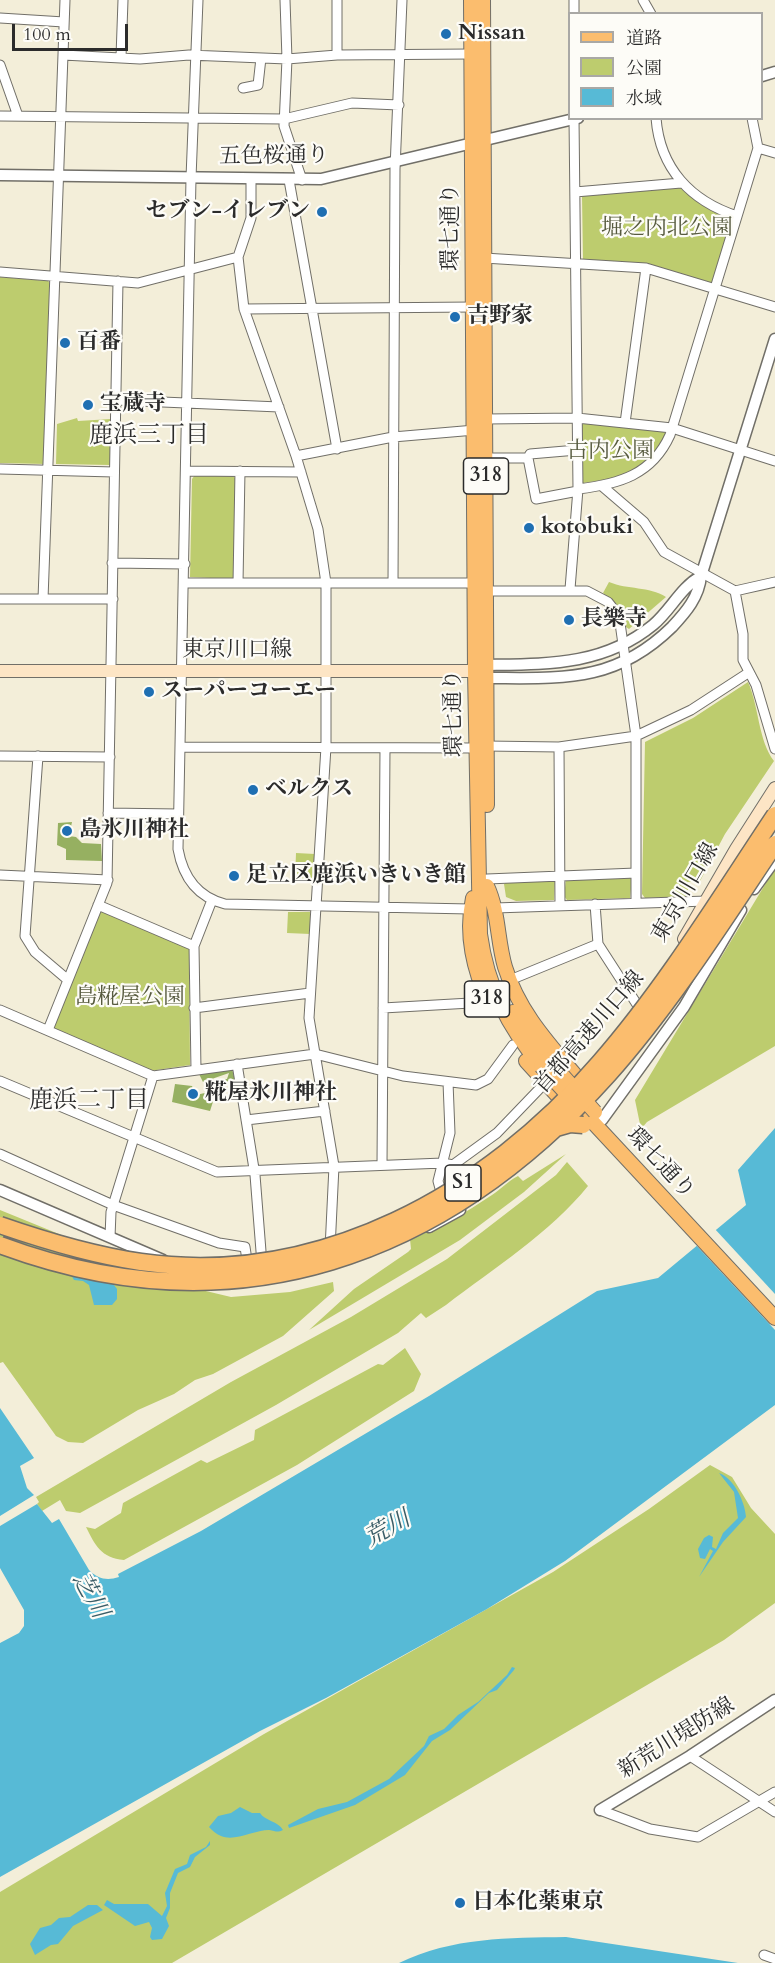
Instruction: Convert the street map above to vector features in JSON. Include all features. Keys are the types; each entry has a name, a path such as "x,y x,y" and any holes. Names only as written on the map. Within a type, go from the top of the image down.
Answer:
{"highway":[{"name":"首都高速川口線","path":"0,1225 66,1247 123,1259 166,1264 219,1265 270,1260 312,1252 366,1234 418,1211 485,1168 517,1143 598,1065 666,979 775,815"},
{"name":"首都高速川口線","path":"0,1245 94,1272 159,1280 222,1280 315,1268 353,1256 424,1224 501,1174 575,1109 607,1076 660,1011 775,844"},
{"path":"306,1262 351,1248 413,1222 474,1185 548,1130 570,1124 596,1121"},
{"path":"0,1236 79,1261 150,1272 219,1274 306,1262 322,1262 402,1231 453,1204 499,1171"}],"main road":[{"name":"環七通り","path":"471,0 471,54 484,258 486,458 481,587"},
{"name":"環七通り","path":"483,0 473,307 481,587 484,878 491,953 498,980 517,1020 544,1062"},
{"name":"東京川口線","path":"0,671 482,671"},
{"name":"東京川口線","path":"581,1083 669,966 775,788"},
{"name":"東京川口線","path":"562,1101 581,1083 613,1059 700,944 775,832"},
{"name":"環七通り","path":"484,878 480,934 486,970 510,1024 775,1318"},
{"name":"318","path":"484,878 495,908 501,951 510,980 534,1027 581,1083"},
{"name":"318","path":"484,878 470,909 472,953 488,1002 513,1045 562,1101"},
{"name":"環七通り","path":"596,1121 775,1306"}],"street":[{"path":"43,599 62,116 64,0"},
{"path":"121,57 123,0"},
{"path":"198,0 191,178 187,471 178,814 178,849 184,872 195,888 212,900 234,905 470,909"},
{"path":"285,0 287,60 284,126 302,180"},
{"path":"337,0 337,55"},
{"path":"393,583 396,162 402,0"},
{"path":"0,18 64,22"},
{"path":"63,55 196,56 287,60 337,55 471,54"},
{"path":"243,88 258,85 261,58"},
{"path":"0,65 18,116"},
{"path":"0,116 284,118 352,103 399,105"},
{"name":"五色桜通り","path":"0,175 289,180 328,178 572,120"},
{"path":"570,590 578,490 576,120"},
{"path":"656,120 662,150 681,183 704,203 737,216"},
{"path":"528,458 536,499 631,478 650,465 663,449 672,428 758,148 752,120"},
{"path":"758,148 775,153"},
{"path":"251,179 251,218 238,257 244,309 301,472 318,529 326,583 326,747 309,1018 334,1166 330,1243 333,1266"},
{"path":"289,180 314,309 337,449"},
{"path":"575,192 681,183"},
{"path":"0,272 138,283 238,257"},
{"path":"484,258 646,268 775,307"},
{"path":"625,423 646,268"},
{"path":"48,1030 108,880 118,281"},
{"path":"244,309 473,307"},
{"path":"482,671 572,677 600,671 644,650 681,618 700,589 701,574 775,339"},
{"path":"116,400 279,407"},
{"path":"486,419 577,418 672,428 775,461"},
{"path":"296,456 393,437 475,430"},
{"path":"528,458 530,454 577,450"},
{"path":"486,458 528,458"},
{"path":"0,469 114,472"},
{"path":"187,471 301,472"},
{"path":"238,583 240,471"},
{"path":"602,486 644,522 664,552 701,574 735,591 775,582"},
{"path":"112,563 185,564"},
{"path":"482,671 572,662 599,656 625,644 657,621 671,607 687,584 701,574"},
{"path":"184,583 393,583 570,590 587,591 608,602 619,616 625,644 636,736 636,903"},
{"path":"735,591 743,634 742,660 756,685 775,749"},
{"path":"0,599 113,599"},
{"path":"181,747 559,747 636,736 691,710 748,673"},
{"path":"382,1164 386,747"},
{"path":"559,747 560,906"},
{"path":"0,756 110,757"},
{"path":"38,756 25,936 35,952 68,980"},
{"path":"108,813 178,814"},
{"path":"596,1121 684,1007 718,945 775,860"},
{"path":"484,878 636,873"},
{"path":"0,875 108,880"},
{"path":"196,1070 194,946 212,900"},
{"path":"495,908 706,901"},
{"path":"595,904 598,944 638,1006"},
{"path":"98,905 194,946"},
{"path":"510,980 598,944"},
{"path":"194,1008 310,993"},
{"path":"383,1008 488,1002"},
{"path":"0,1010 153,1076 315,1054 382,1070 473,1085 485,1081 513,1045"},
{"path":"237,1064 255,1170 263,1281"},
{"path":"110,1237 113,1205 153,1076"},
{"path":"0,1081 217,1172 443,1162 453,1165 484,1143 545,1083"},
{"path":"441,1192 438,1181 450,1132 448,1082"},
{"path":"158,1258 197,1263 247,1260 330,1243 402,1215 441,1192 562,1101"},
{"path":"0,1190 158,1258 178,1269 209,1277 263,1281 333,1266 370,1254 443,1221 495,1188 562,1101"},
{"path":"246,1120 325,1111"},
{"path":"0,1154 113,1205 219,1244 241,1245 245,1247 247,1260"},
{"name":"新荒川堤防線","path":"600,1810 690,1756 775,1700"},
{"path":"690,1756 775,1812"},
{"path":"600,1810 650,1829 698,1838 775,1792"},
{"path":"764,1955 775,1959"}],"green space":[{"name":"堀之内北公園","path":"679,187 700,204 729,217 732,221 713,283 583,260 582,196"},
{"path":"0,277 48,281 51,284 45,464 0,463"},
{"path":"77,418 78,421 111,419 110,465 56,464 57,424"},
{"name":"古内公園","path":"584,422 665,430 667,433 652,457 633,471 610,479 583,483 582,425"},
{"path":"195,475 232,475 235,478 234,577 231,579 190,577 192,479"},
{"path":"609,582 653,591 666,597 629,629 617,605 603,593"},
{"path":"748,682 765,743 774,761 725,834 700,881 688,882 688,896 645,898 642,894 645,742 693,718"},
{"path":"72,822 69,836 76,837 82,843 101,844 102,861 66,860 66,849 57,845 58,823"},
{"path":"296,853 315,854 313,881 295,880"},
{"path":"775,868 775,1046 647,1122 641,1129 635,1100"},
{"path":"629,877 632,880 630,898 567,900 564,896 566,879"},
{"path":"555,880 554,900 516,901 506,897 504,884 507,882"},
{"name":"島糀屋公園","path":"104,910 189,948 190,1065 150,1071 55,1031 54,1026 100,913"},
{"path":"288,912 310,912 310,934 287,933"},
{"path":"232,1069 235,1080 219,1083 210,1111 172,1102 175,1084 192,1086 196,1095 209,1092 216,1080 227,1079 229,1073 203,1082 199,1074"},
{"path":"566,1154 524,1192 460,1240 309,1330 354,1289 408,1252 411,1249 410,1239 462,1214 518,1176 523,1181"},
{"path":"567,1162 588,1186 573,1203 539,1235 426,1318 421,1313 398,1333 276,1405 80,1513 66,1511 60,1500 42,1511 37,1504 39,1502 36,1497 231,1382 351,1317 447,1259 556,1175"},
{"path":"0,1210 189,1287 231,1297 290,1292 333,1282 334,1291 283,1336 213,1374 195,1380 174,1394 138,1410 83,1443 68,1442 56,1436 3,1362 0,1363"},
{"path":"405,1348 421,1374 414,1391 297,1465 124,1560 110,1557 100,1550 92,1539 86,1527 95,1529 121,1513 123,1503 201,1460 207,1463 254,1440 255,1430 378,1364 383,1365"},
{"path":"710,1465 732,1477 751,1508 775,1534 775,1603 724,1640 172,1963 0,1963 0,1892 264,1734 553,1572 649,1509"}],"water":[{"path":"775,1128 775,1405 565,1561 487,1609 326,1698 260,1731 0,1877 0,1643 19,1633 24,1626 24,1610 0,1568 0,1526 37,1504 52,1523 59,1519 92,1573 103,1578 119,1577 118,1574 201,1531 429,1396 597,1291 658,1278 746,1205 738,1170"},
{"path":"70,1273 111,1281 117,1289 117,1299 112,1305 94,1305 89,1285 83,1281 74,1280"},
{"path":"0,1408 34,1458 20,1466 27,1488 34,1495 0,1516"},
{"path":"719,1473 738,1491 746,1517 723,1542 699,1577 713,1551 710,1549 705,1559 700,1558 698,1549 704,1538 709,1535 713,1537 712,1547 716,1549 723,1533 738,1518 734,1492"},
{"path":"512,1667 515,1668 514,1670 497,1690 489,1693 450,1730 432,1741 405,1775 355,1805 289,1828 288,1825 318,1809 347,1802 389,1779 424,1746 429,1736 444,1729 458,1715 478,1702 507,1675"},
{"path":"240,1807 252,1813 260,1813 283,1830 278,1832 269,1830 232,1838 221,1836 209,1827 218,1816 231,1813"},
{"path":"210,1841 210,1845 195,1857 190,1867 178,1873 170,1893 170,1908 166,1918 169,1926 162,1939 152,1940 150,1937 152,1928 149,1922 135,1926 104,1905 107,1900 114,1904 148,1904 162,1916 167,1906 165,1893 175,1869 187,1864 190,1855 206,1847"},
{"path":"88,1905 97,1905 103,1910 73,1926 58,1944 51,1945 35,1955 30,1944 40,1928 51,1925 59,1918 70,1917"},
{"path":"566,1937 738,1963 399,1963 419,1954 460,1944 502,1939"}],"pier":[{"path":"714,1228 775,1294 775,1330 695,1244"}],"place":[{"name":"Nissan","path":"446,34"},
{"name":"セブン-イレブン","path":"322,212"},
{"name":"吉野家","path":"455,317"},
{"name":"百番","path":"65,343"},
{"name":"宝蔵寺","path":"88,405"},
{"name":"kotobuki","path":"529,528"},
{"name":"長樂寺","path":"569,620"},
{"name":"スーパーコーエー","path":"149,692"},
{"name":"ベルクス","path":"253,790"},
{"name":"島氷川神社","path":"67,831"},
{"name":"足立区鹿浜いきいき館","path":"234,876"},
{"name":"糀屋氷川神社","path":"193,1094"},
{"name":"日本化薬東京","path":"460,1903"}],"district":[{"name":"鹿浜三丁目","path":"149,436"},
{"name":"鹿浜二丁目","path":"89,1101"}],"water label":[{"name":"荒川","path":"388,1530"},
{"name":"芝川","path":"89,1596"}]}
